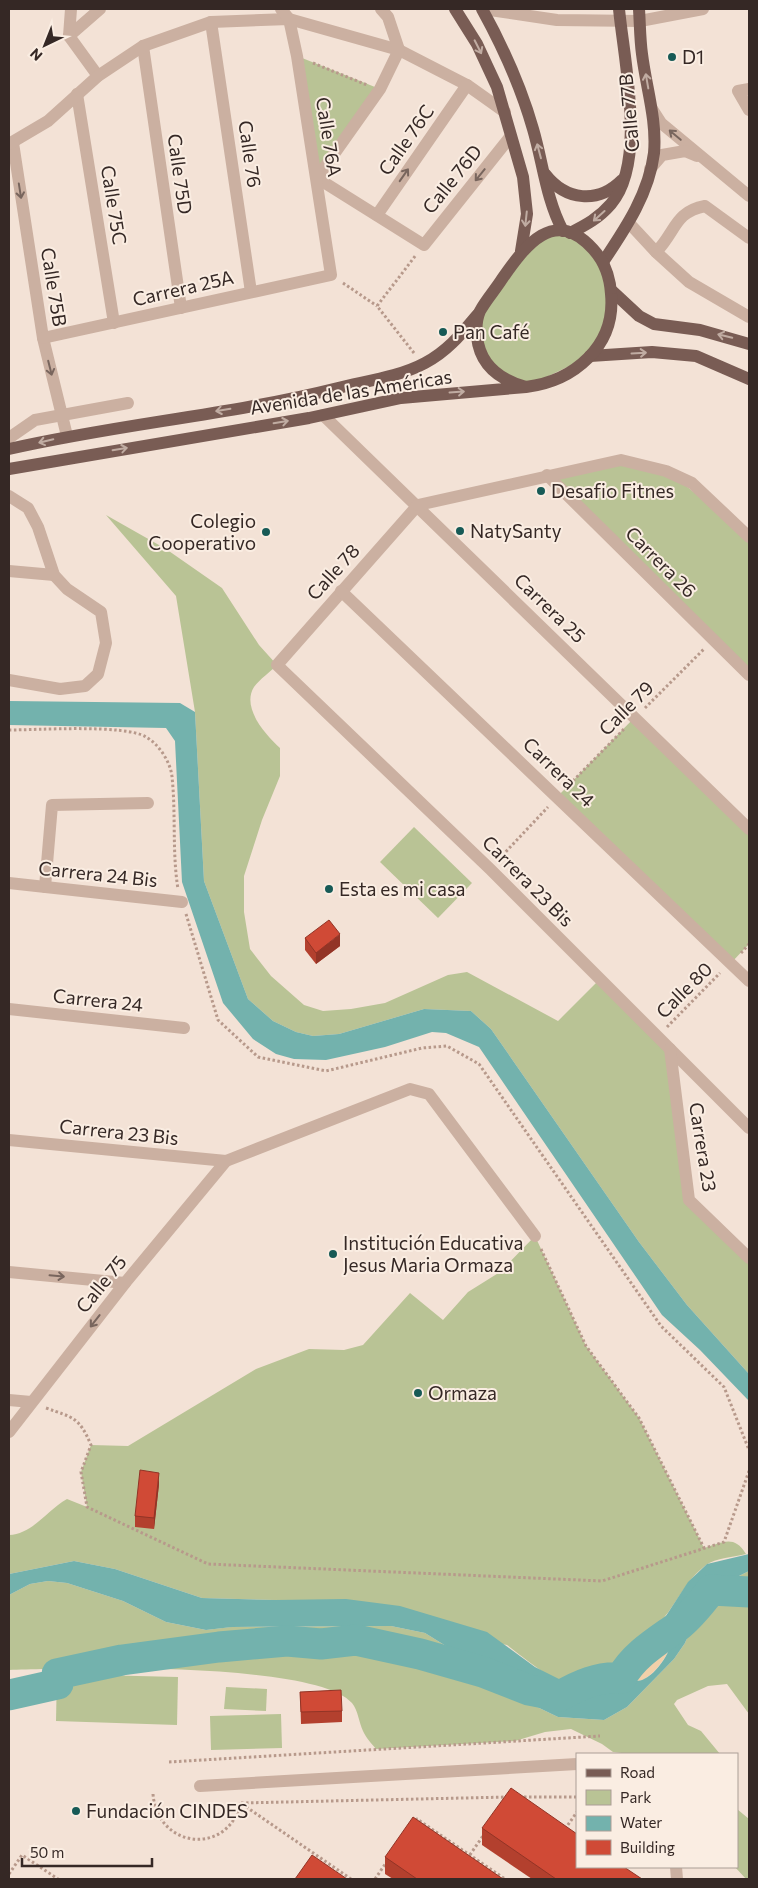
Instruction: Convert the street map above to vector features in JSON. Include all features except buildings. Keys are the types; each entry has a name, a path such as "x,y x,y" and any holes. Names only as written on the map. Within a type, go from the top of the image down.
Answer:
{"main road":[{"path":"455,9 477,44 497,87 523,177 527,214 521,251"},
{"path":"483,9 525,104 545,173 551,209 566,232 588,244 603,262 611,290 610,319 599,345 590,356"},
{"name":"Calle 77B","path":"566,232 600,216 612,203 623,178 630,151 631,111 619,9"},
{"name":"Calle 77B","path":"603,262 638,206 654,152 652,108 642,53 639,9"},
{"path":"545,173 553,184 563,191 576,196 589,197 602,194 613,188 623,178"},
{"path":"526,387 510,383 496,374 484,361 478,346 476,329 480,312 521,251 531,241 543,235 566,232"},
{"path":"611,290 639,316 654,324 700,330 749,344"},
{"name":"Avenida de las Américas","path":"9,450 67,436 304,396 395,374 424,364 458,339 480,312"},
{"path":"590,356 652,352 696,356 749,379"},
{"name":"Avenida de las Américas","path":"9,469 323,415 401,398 526,387 549,383 564,377 590,356"}],"street":[{"path":"71,9 69,36 98,76"},
{"path":"69,36 100,9"},
{"name":"Calle 76A","path":"281,9 289,19 297,56 331,274"},
{"path":"381,9 388,17 399,50 380,90 317,178 424,245"},
{"path":"483,9 557,20 640,21 703,9"},
{"path":"11,144 48,121 98,76 143,46 211,22 289,19 399,50 486,96 505,112"},
{"name":"Calle 76","path":"211,22 252,292"},
{"name":"Calle 75D","path":"143,46 181,308"},
{"name":"Calle 76C","path":"377,215 467,85"},
{"path":"486,96 497,87"},
{"path":"749,89 738,91 749,110"},
{"name":"Calle 75C","path":"77,94 114,322"},
{"path":"652,108 661,123 749,196"},
{"name":"Calle 76D","path":"424,245 510,137"},
{"name":"Calle 75B","path":"11,144 42,338 67,436"},
{"path":"650,169 662,155 678,151 702,158"},
{"path":"656,252 665,243 682,215 693,209 705,206 749,238"},
{"path":"629,223 656,252 689,282 749,317"},
{"name":"Carrera 25A","path":"42,338 331,274"},
{"path":"9,438 35,420 128,403"},
{"name":"Carrera 25","path":"323,415 418,505 749,829"},
{"path":"418,505 620,460 666,471 692,483 749,537"},
{"name":"Carrera 26","path":"547,475 749,676"},
{"path":"9,496 28,508 38,527 54,575 67,589 101,612 106,643 98,674 85,686 60,689 9,680"},
{"name":"Calle 78","path":"277,665 418,505"},
{"path":"9,571 54,575"},
{"name":"Carrera 24","path":"341,591 558,796 749,981"},
{"name":"Carrera 23 Bis","path":"277,665 490,869 749,1128"},
{"path":"45,887 52,805 148,803"},
{"name":"Carrera 24 Bis","path":"9,883 182,902"},
{"name":"Carrera 24","path":"9,1009 184,1028"},
{"name":"Carrera 23","path":"670,1049 689,1200 749,1258"},
{"path":"226,1161 410,1088 429,1094 535,1236"},
{"name":"Carrera 23 Bis","path":"9,1140 226,1161"},
{"name":"Calle 75","path":"9,1432 125,1283 226,1161"},
{"path":"9,1272 125,1283"},
{"path":"9,1400 31,1402"},
{"path":"200,1786 576,1764"}],"path":[{"path":"297,56 380,90"},
{"path":"377,306 424,245"},
{"path":"331,274 377,306 424,364"},
{"name":"Calle 79","path":"490,869 558,796 713,640"},
{"path":"9,730 120,730 146,736 164,755 172,775 178,887 218,1020 258,1057 326,1071 422,1048 446,1046 479,1064 662,1326 724,1387 749,1450"},
{"name":"Calle 80","path":"658,1037 731,963"},
{"path":"535,1236 586,1346 639,1418 704,1548"},
{"path":"31,1402 70,1416 82,1425 91,1445 82,1472 87,1507 208,1564 602,1580 724,1542 749,1471"},
{"path":"169,1762 600,1736"},
{"path":"153,1794 156,1811 166,1826 180,1836 198,1840 206,1839 222,1832 235,1820 241,1803"},
{"path":"505,1804 510,1797"},
{"path":"241,1803 576,1797"},
{"path":"241,1803 351,1879"},
{"path":"562,1833 576,1813"},
{"path":"412,1826 417,1819 505,1879"},
{"path":"464,1863 490,1826"},
{"path":"9,1874 22,1855 58,1879"},
{"path":"310,1863 316,1855"},
{"path":"376,1879 391,1856"}],"green space":[{"path":"297,56 380,89 317,178"},
{"path":"563,231 596,252 612,305 590,356 526,387 484,361 480,312 521,251"},
{"path":"621,460 669,472 749,537 749,675 547,475"},
{"path":"106,515 166,549 222,588 259,645 277,665 256,684 251,695 251,704 257,720 262,729 280,748 280,776 262,820 244,876 244,912 250,949 271,976 304,1005 323,1011 351,1009 385,1003 448,975 467,972 558,1021 600,979 670,1049 689,1199 749,1258 749,1374 687,1305 639,1242 491,1029 471,1011 424,1009 339,1034 313,1036 296,1032 273,1021 248,999 204,881 195,712 176,596"},
{"path":"635,717 749,829 749,944 731,963 558,796"},
{"path":"414,827 472,883 438,918 380,862"},
{"name":"Ormaza","path":"535,1236 586,1346 639,1418 704,1548 722,1542 732,1542 737,1544 746,1554 714,1561 699,1571 646,1640 612,1673 587,1686 575,1687 558,1681 507,1645 275,1600 202,1598 115,1569 74,1561 9,1574 9,1535 18,1534 33,1526 67,1499 87,1507 81,1472 91,1445 128,1446 256,1369 309,1349 344,1350 363,1345 410,1293 443,1320 468,1292 500,1272"},
{"path":"749,1571 749,1714 727,1684 708,1686 677,1700 674,1704 688,1725 701,1731 719,1753 613,1752 602,1744 571,1729 545,1732 515,1741 376,1749 364,1734 356,1709 352,1703 329,1689 291,1680 243,1674 134,1668 9,1670 9,1595 30,1584 48,1581 67,1583 123,1601 166,1622 206,1630 231,1627 391,1626 425,1633 499,1679 531,1704 558,1717 604,1720 627,1707 674,1659 685,1643 701,1603 711,1590"},
{"path":"57,1674 178,1677 177,1725 56,1721"},
{"path":"226,1687 267,1689 266,1711 224,1709"},
{"path":"281,1714 282,1748 211,1750 210,1716"},
{"path":"738,1810 749,1819 749,1879 746,1879 736,1868 738,1868"}],"sand":[{"path":"677,1626 666,1656 650,1675 638,1681 621,1678 623,1672 636,1657"}],"water":[{"path":"9,701 180,703 195,712 204,881 248,999 273,1021 296,1032 313,1036 339,1034 424,1009 471,1011 491,1029 639,1242 687,1305 749,1374 749,1401 700,1350 662,1315 479,1047 446,1033 432,1032 385,1047 326,1060 294,1059 276,1054 253,1039 223,1003 182,882 175,741 166,728 9,725"},
{"path":"749,1554 749,1571 711,1590 701,1603 685,1643 674,1659 627,1707 604,1720 558,1717 531,1704 499,1679 425,1633 391,1626 232,1627 206,1630 166,1622 123,1601 67,1583 48,1581 30,1584 9,1595 9,1574 74,1561 115,1569 202,1598 346,1599 400,1606 487,1632 535,1667 575,1687 589,1686 607,1677 626,1661 664,1619 688,1582 707,1564","holes":["677,1627 666,1656 650,1675 638,1681 621,1678 623,1672 636,1657"]}],"waterway":[{"path":"9,1695 58,1684 57,1674 122,1660 219,1647 287,1641 321,1644 356,1640 420,1654 483,1672 529,1690 560,1696 589,1682 605,1678 621,1678 632,1662 682,1623 711,1590 749,1592"}],"place":[{"name":"D1","path":"672,57"},
{"name":"Pan Café","path":"443,332"},
{"name":"Desafio Fitnes","path":"541,491"},
{"name":"NatySanty","path":"460,531"},
{"name":"Colegio Cooperativo","path":"266,532"},
{"name":"Esta es mi casa","path":"329,889"},
{"name":"Institución Educativa Jesus Maria Ormaza","path":"333,1254"},
{"name":"Ormaza","path":"418,1393"},
{"name":"Fundación CINDES","path":"76,1811"}]}
